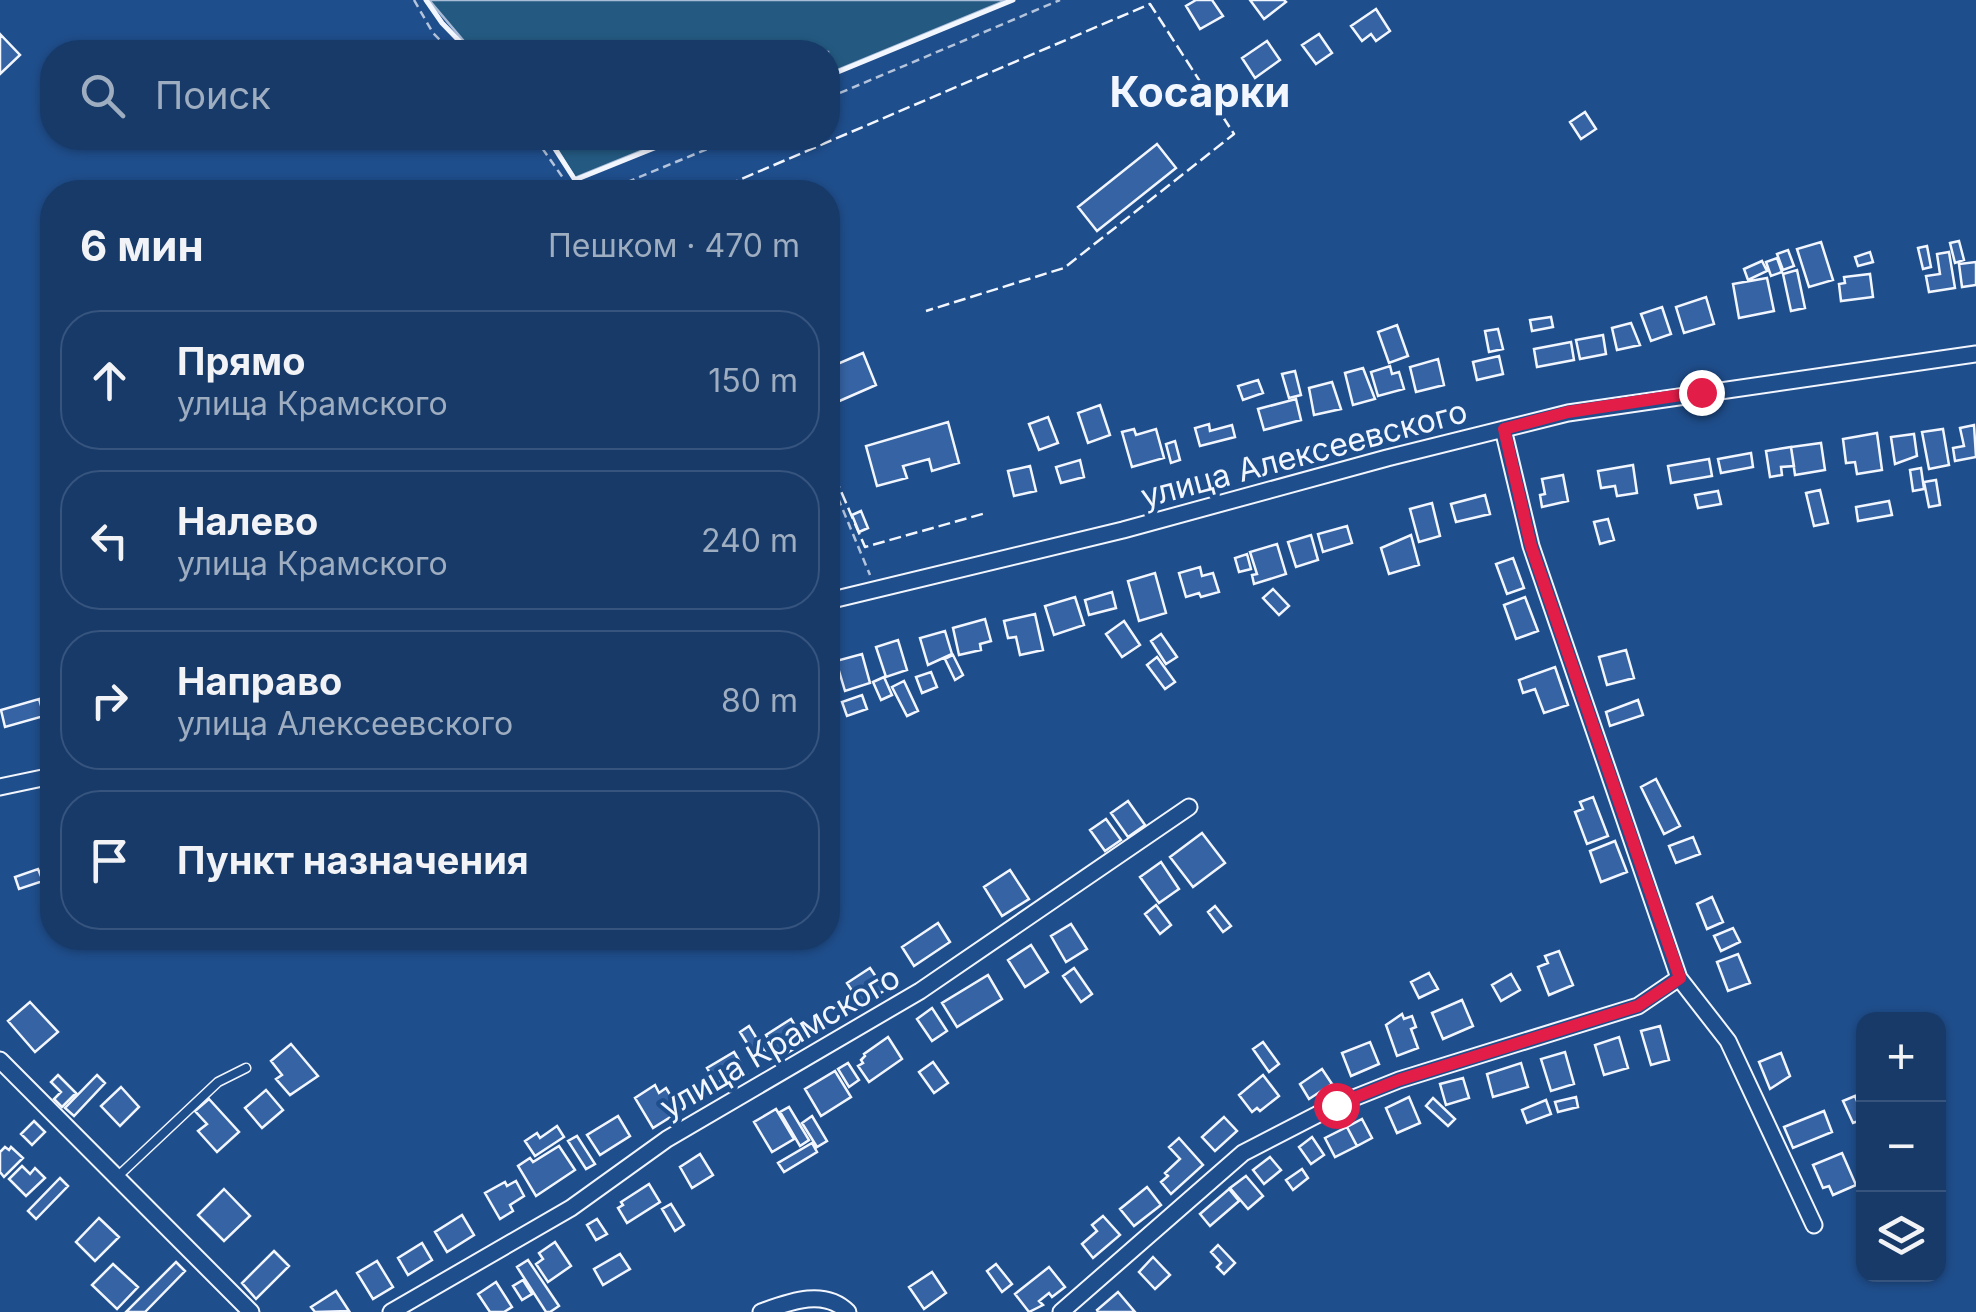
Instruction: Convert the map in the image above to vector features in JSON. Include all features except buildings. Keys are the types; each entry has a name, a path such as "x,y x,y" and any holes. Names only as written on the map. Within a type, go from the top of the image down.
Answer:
{"street":[{"name":"улица Алексеевского","path":"840,598 1123,530 1568,412 1976,354"},
{"path":"1504,429 1531,546 1680,978 1696,1004 1728,1041 1814,1226"},
{"path":"0,788 40,779"},
{"name":"улица Крамского","path":"390,1312 570,1208 667,1139 920,992 1190,807"},
{"path":"1062,1312 1243,1153 1274,1136 1399,1080 1638,1006 1680,978"},
{"path":"0,1060 251,1312"},
{"path":"761,1312 819,1298 832,1300 848,1312"}],"lane":[{"path":"116,1178 218,1082 246,1068"}],"path":[{"path":"414,0 440,40"},
{"path":"840,93 1060,0"},
{"path":"543,150 565,180"},
{"path":"632,180 705,150"},
{"path":"840,503 876,590"}],"shaded area":[{"path":"429,0 1007,0 840,69 840,40 463,40"},
{"path":"558,150 644,150 575,178"}],"fence":[{"path":"840,137 1150,4 1234,134 1064,268 926,311"},
{"path":"739,180 809,150"},
{"path":"840,489 865,547 986,513"}],"wall":[{"path":"426,0 458,40"},
{"path":"840,71 1013,0"},
{"path":"556,150 575,180"},
{"path":"575,180 649,150"}],"district":[{"name":"Косарки","path":"1200,92"}],"route":[{"path":"1336,1105 1399,1080 1638,1006 1680,978 1531,546 1504,429 1568,412 1701,392"}]}
